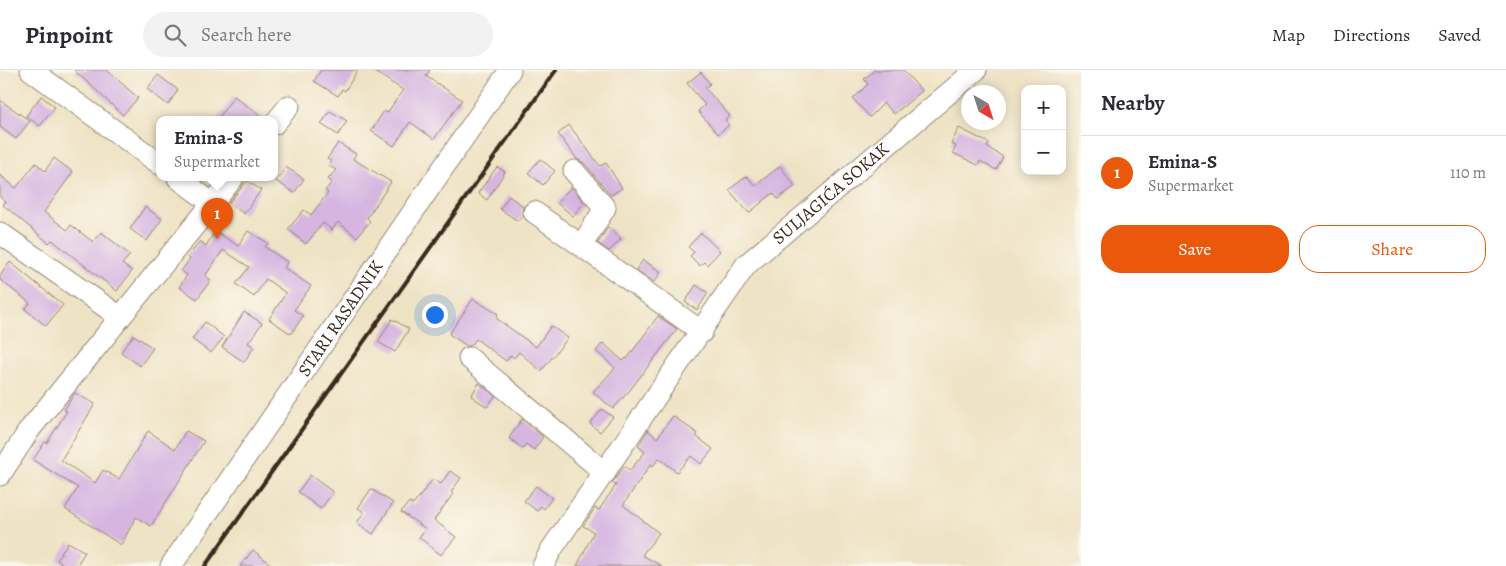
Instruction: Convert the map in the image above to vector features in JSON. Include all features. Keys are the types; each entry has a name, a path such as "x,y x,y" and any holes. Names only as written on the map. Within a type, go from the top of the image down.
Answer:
{"street":[{"path":"31,70 156,161"},
{"name":"STARI RASADNIK","path":"170,566 510,70"},
{"name":"SULJAGIĆA SOKAK","path":"543,566 551,550 746,266 976,70"},
{"path":"278,119 289,106"},
{"path":"574,171 605,208 582,245"},
{"path":"182,181 213,204"},
{"path":"0,475 30,429 231,181"},
{"path":"534,212 702,332"},
{"path":"0,233 120,317"},
{"path":"469,358 605,473"}],"building":[{"path":"74,70 107,70 138,98 123,115"},
{"path":"321,70 358,70 345,91 342,89 338,96 314,81"},
{"path":"372,70 430,70 426,76 462,100 434,139 410,122 394,146 371,131 384,111 387,113 403,90"},
{"path":"875,70 903,70 922,91 894,114 884,103 870,117 853,99 868,84 864,79"},
{"path":"701,72 710,84 705,88 730,116 725,120 729,125 718,134 698,111 705,105 687,83"},
{"path":"158,75 178,90 168,105 147,89"},
{"path":"41,96 55,107 40,126 26,116"},
{"path":"234,96 260,116 220,116"},
{"path":"0,100 30,121 16,139 0,127"},
{"path":"330,111 347,121 338,135 321,124"},
{"path":"569,125 600,166 606,163 622,188 611,195 584,163 577,159 558,134"},
{"path":"959,128 989,143 987,147 1003,157 996,170 980,161 978,165 953,153 956,146 951,144"},
{"path":"338,143 356,154 353,159 391,182 367,218 370,221 357,237 338,222 332,230 323,223 306,244 288,229 304,210 311,215 328,193 325,191 332,182 328,179 336,170 328,165 331,161 327,159"},
{"path":"54,158 73,172 44,212 67,230 71,225 93,242 101,232 130,255 122,264 132,271 117,291 52,240 49,243 3,205 6,202 0,197 0,175 16,188 36,163 45,171"},
{"path":"540,159 555,171 543,185 528,173"},
{"path":"780,166 795,186 778,199 773,193 749,213 729,190 747,176 755,186"},
{"path":"286,167 304,179 294,193 276,181 278,181"},
{"path":"497,167 505,172 487,200 478,193"},
{"path":"247,181 261,190 244,214 229,203"},
{"path":"571,187 584,203 573,216 557,203"},
{"path":"509,196 523,206 522,215 518,221 500,209"},
{"path":"145,207 162,219 147,241 130,229"},
{"path":"608,227 621,239 609,251 598,243"},
{"path":"215,231 238,246 248,231 268,243 265,247 287,262 284,268 311,286 294,310 303,316 291,334 269,319 286,293 266,279 254,297 236,284 249,267 223,250 205,276 211,280 197,299 179,287 187,275 181,271 190,259 188,257 200,241 206,246"},
{"path":"701,233 720,251 707,265 704,262 700,266 690,256 694,252 688,247"},
{"path":"643,260 661,272 654,282 636,270"},
{"path":"10,262 63,305 46,326 25,309 30,303 0,280 0,276"},
{"path":"696,285 708,293 697,310 685,302"},
{"path":"473,299 498,314 496,318 536,347 551,326 568,338 541,371 519,352 514,358 511,355 506,361 476,339 471,346 467,346 449,334"},
{"path":"244,312 262,323 248,343 254,347 244,362 222,347"},
{"path":"658,316 677,329 613,409 593,392 615,368 596,351 603,343 623,361 627,359"},
{"path":"392,319 409,329 395,352 378,342"},
{"path":"205,322 224,337 211,353 192,339"},
{"path":"134,335 153,348 140,366 121,352"},
{"path":"479,383 495,396 487,407 471,396"},
{"path":"75,393 95,404 61,460 95,483 103,470 119,479 148,431 175,449 186,431 204,441 151,526 136,517 121,545 65,509 78,488 33,460 45,442 47,443 67,411 64,410"},
{"path":"602,409 613,417 600,432 590,424"},
{"path":"673,416 698,434 696,436 713,449 701,464 691,456 677,472 659,458 653,466 651,464 623,505 659,533 642,555 662,566 577,566 594,532 583,526 595,508 599,510 616,485 612,483 624,466 630,470 645,452 638,446 648,430 657,438"},
{"path":"522,419 543,437 534,450 526,444 523,449 509,438"},
{"path":"450,471 461,478 451,492 453,494 434,520 456,537 441,555 419,537 426,529 401,512 409,502 413,505 433,479 441,484"},
{"path":"310,475 333,492 321,509 298,492"},
{"path":"536,486 552,498 544,509 541,506 537,511 524,501"},
{"path":"371,489 393,503 373,534 357,523 364,512 358,508"},
{"path":"68,542 85,552 76,566 66,566 57,560"},
{"path":"253,550 273,566 240,566"}],"railway":[{"path":"205,566 556,70"}],"place":[{"name":"Emina-S","path":"217,239"}]}
